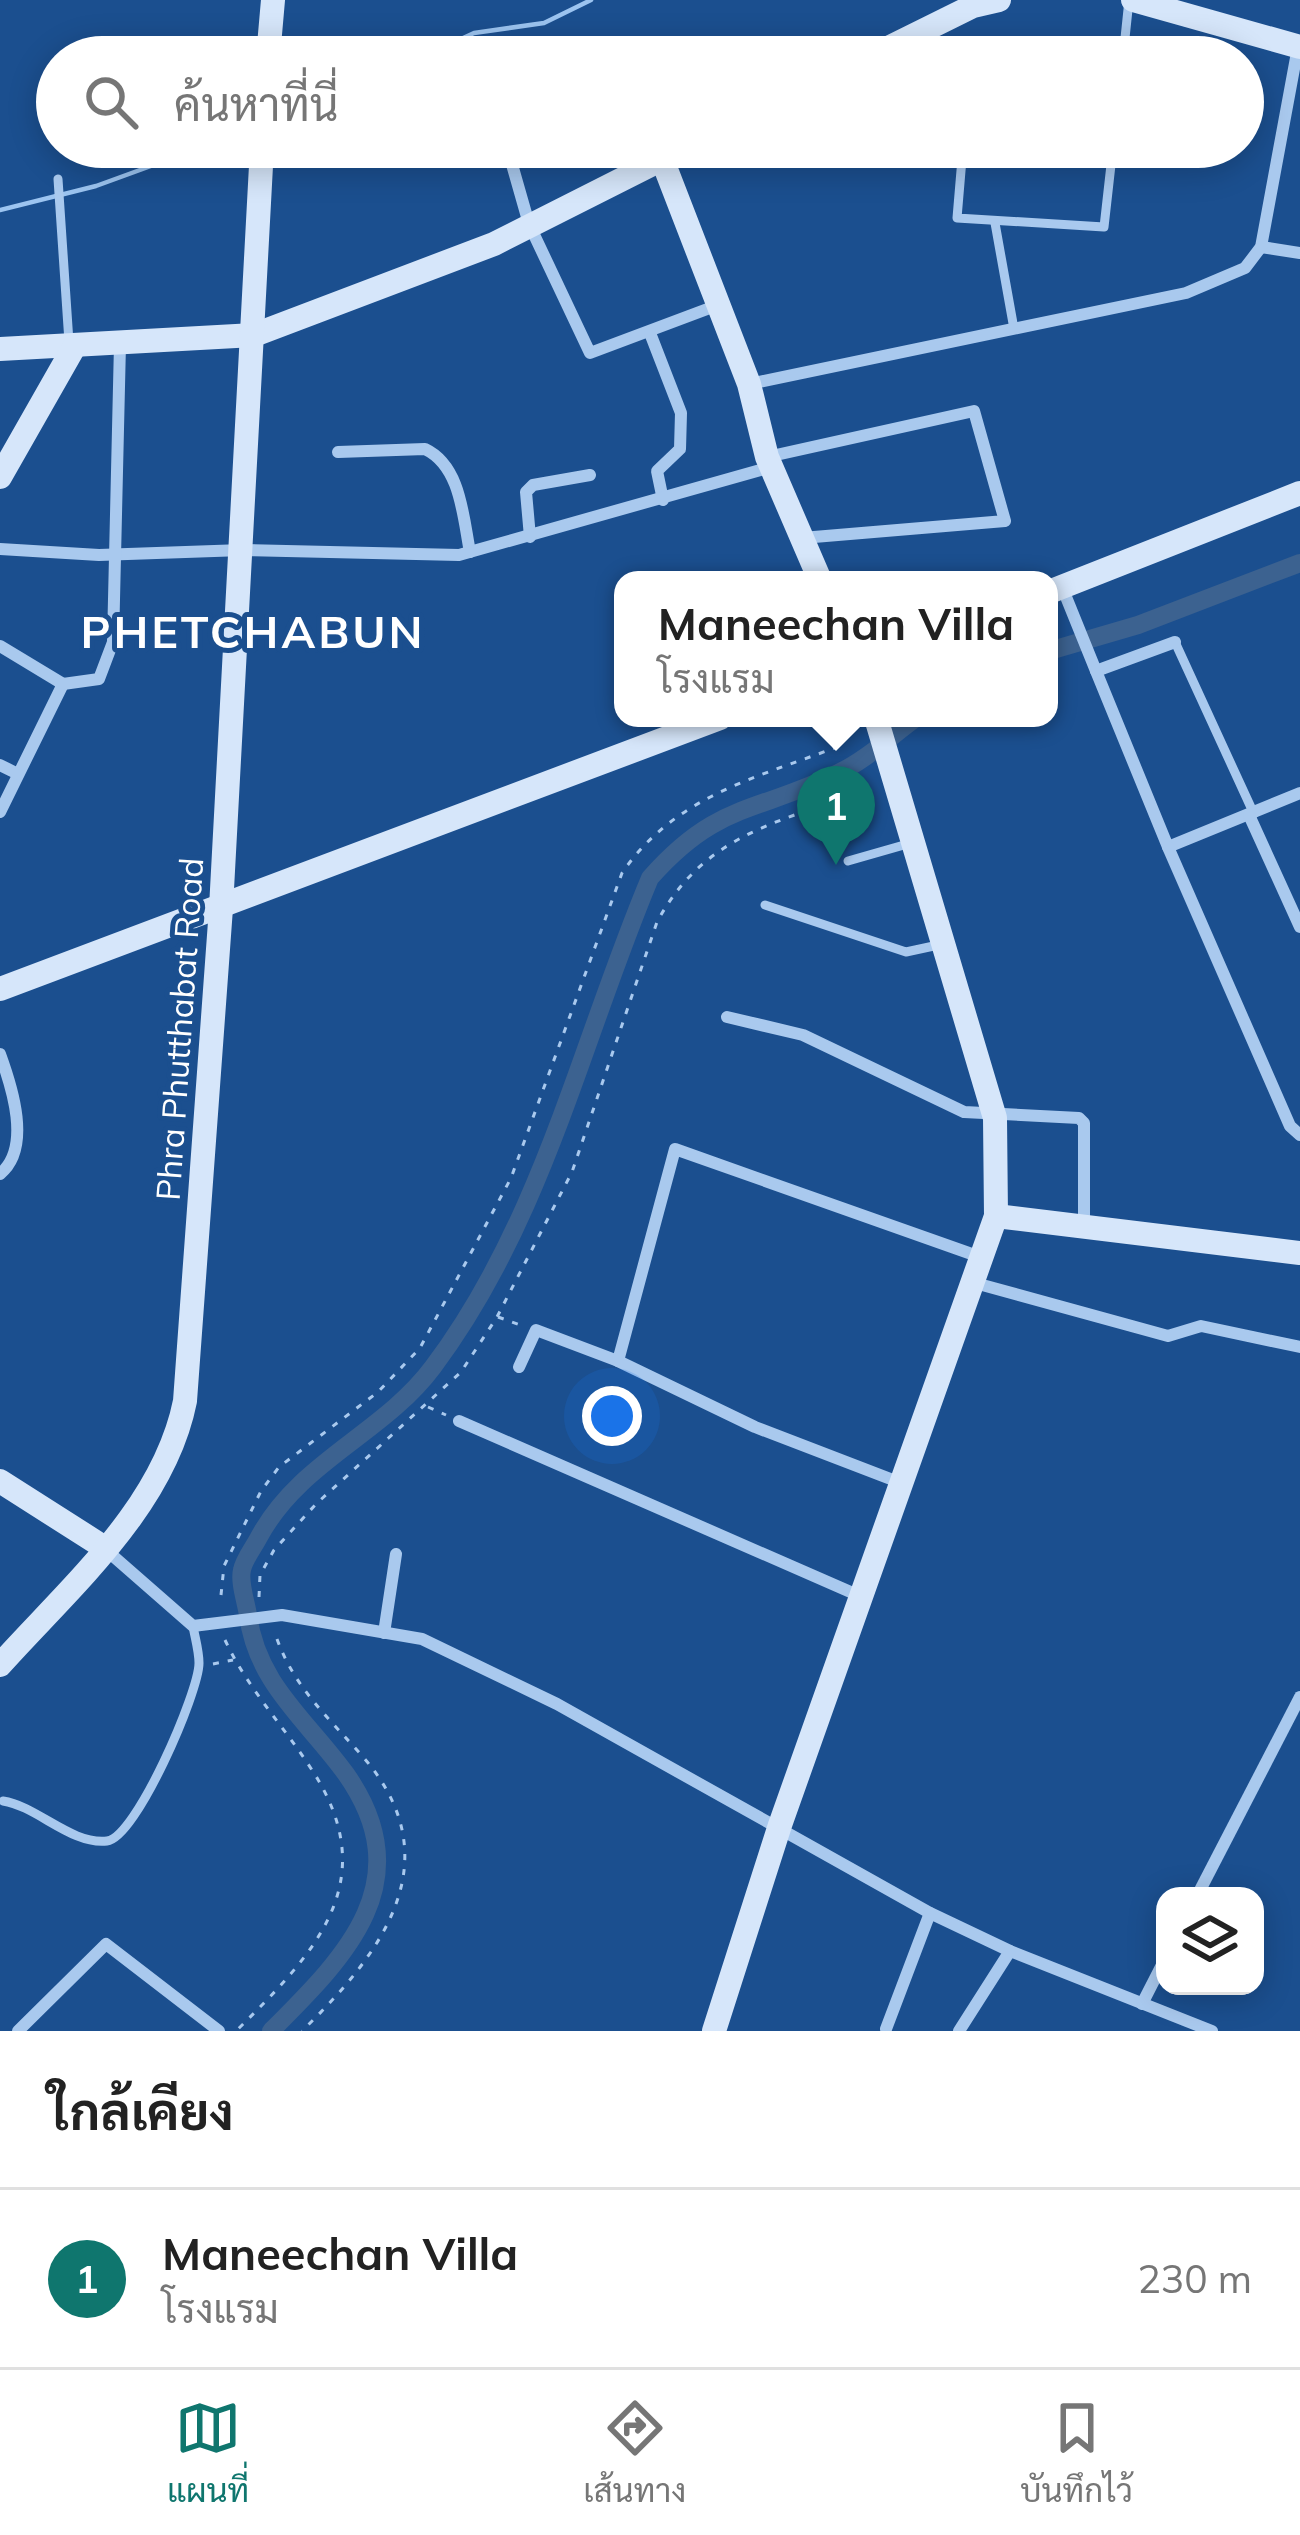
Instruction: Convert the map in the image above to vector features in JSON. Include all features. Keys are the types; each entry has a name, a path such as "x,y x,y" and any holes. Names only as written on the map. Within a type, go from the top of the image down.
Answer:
{"street":[{"path":"270,36 273,0"},
{"path":"927,36 945,9 999,0"},
{"path":"1131,0 1262,36"},
{"path":"748,383 1186,293 1245,268 1261,247 1299,46 1264,36"},
{"name":"Phra Phutthabat Road","path":"0,1665 105,1548 163,1471 177,1440 185,1401 221,908 261,168"},
{"path":"513,168 529,224 590,353 718,305"},
{"path":"0,350 254,335 494,244 644,168"},
{"path":"665,168 748,383 770,462 816,571"},
{"path":"1261,247 1300,254"},
{"path":"650,334 682,425 680,449 657,471 663,500"},
{"path":"0,646 63,684 99,679 113,642 121,344"},
{"path":"0,477 72,347"},
{"path":"0,549 118,555 243,550 470,552 663,500 770,462 974,410 1006,521 802,538"},
{"path":"338,452 424,449 437,455 455,486 470,552"},
{"path":"530,536 526,492 533,485 590,475"},
{"path":"1300,493 1060,593 1290,1126 1300,1135"},
{"path":"1094,667 1175,642"},
{"path":"0,812 63,684"},
{"path":"0,988 696,727"},
{"path":"714,2031 780,1826 996,1216 995,1118 879,727"},
{"path":"0,765 18,774"},
{"path":"1168,847 1300,793"},
{"path":"1251,814 1300,927"},
{"path":"727,1017 803,1035 940,1102 995,1118 1072,1116 1084,1123 1084,1226"},
{"path":"0,1054 15,1093 15,1126 13,1160 0,1174"},
{"path":"618,1361 675,1149 980,1271 1168,1336 1201,1326 1300,1347"},
{"path":"996,1216 1300,1253"},
{"path":"519,1367 536,1330 618,1361 754,1427 902,1484"},
{"path":"459,1421 862,1597"},
{"path":"0,1481 105,1548 193,1626 282,1615 422,1640 557,1704 930,1913 1010,1952 1212,2031"},
{"path":"384,1633 396,1554"},
{"path":"1202,1887 1300,1697"},
{"path":"886,2029 930,1913"},
{"path":"18,2031 106,1944 220,2031"},
{"path":"958,2031 1010,1952"},
{"path":"1142,2003 1156,1976"}],"lane":[{"path":"1126,36 1131,0"},
{"path":"962,168 958,218 1104,227 1111,168"},
{"path":"58,180 72,347"},
{"path":"994,223 1014,329"},
{"path":"1175,642 1251,814"},
{"path":"848,861 916,842"},
{"path":"765,905 906,952 946,944"},
{"path":"0,1813 2,1798 87,1838 108,1841 126,1832 146,1801 199,1666 193,1626"}],"path":[{"path":"221,1595 224,1566 279,1466 378,1392 420,1348 512,1178 622,873 633,857 668,819 699,801 837,747 849,727"},
{"path":"259,1597 260,1576 274,1550 461,1372 497,1317 572,1172 657,922 675,888 704,857 745,834 857,793"},
{"path":"497,1317 536,1330"},
{"path":"424,1406 459,1421"},
{"path":"277,1639 318,1712 366,1761 395,1806 403,1859 397,1912 373,1956 302,2031"},
{"path":"224,1640 270,1718 312,1769 338,1820 343,1880 326,1932 296,1971 236,2031"},
{"path":"199,1666 234,1660"}],"waterway":[{"path":"468,36 544,23 591,0"},
{"path":"0,210 145,168"},
{"path":"1058,648 1138,625 1300,563"},
{"path":"271,2031 347,1946 365,1915 375,1883 377,1849 368,1813 346,1774 286,1700 262,1661 242,1586 245,1562 296,1488 413,1390 471,1311 557,1130 650,878 674,853 717,822 848,768 904,727"}],"place":[{"name":"Maneechan Villa","path":"836,865"}],"district":[{"name":"PHETCHABUN","path":"253,631"}]}
